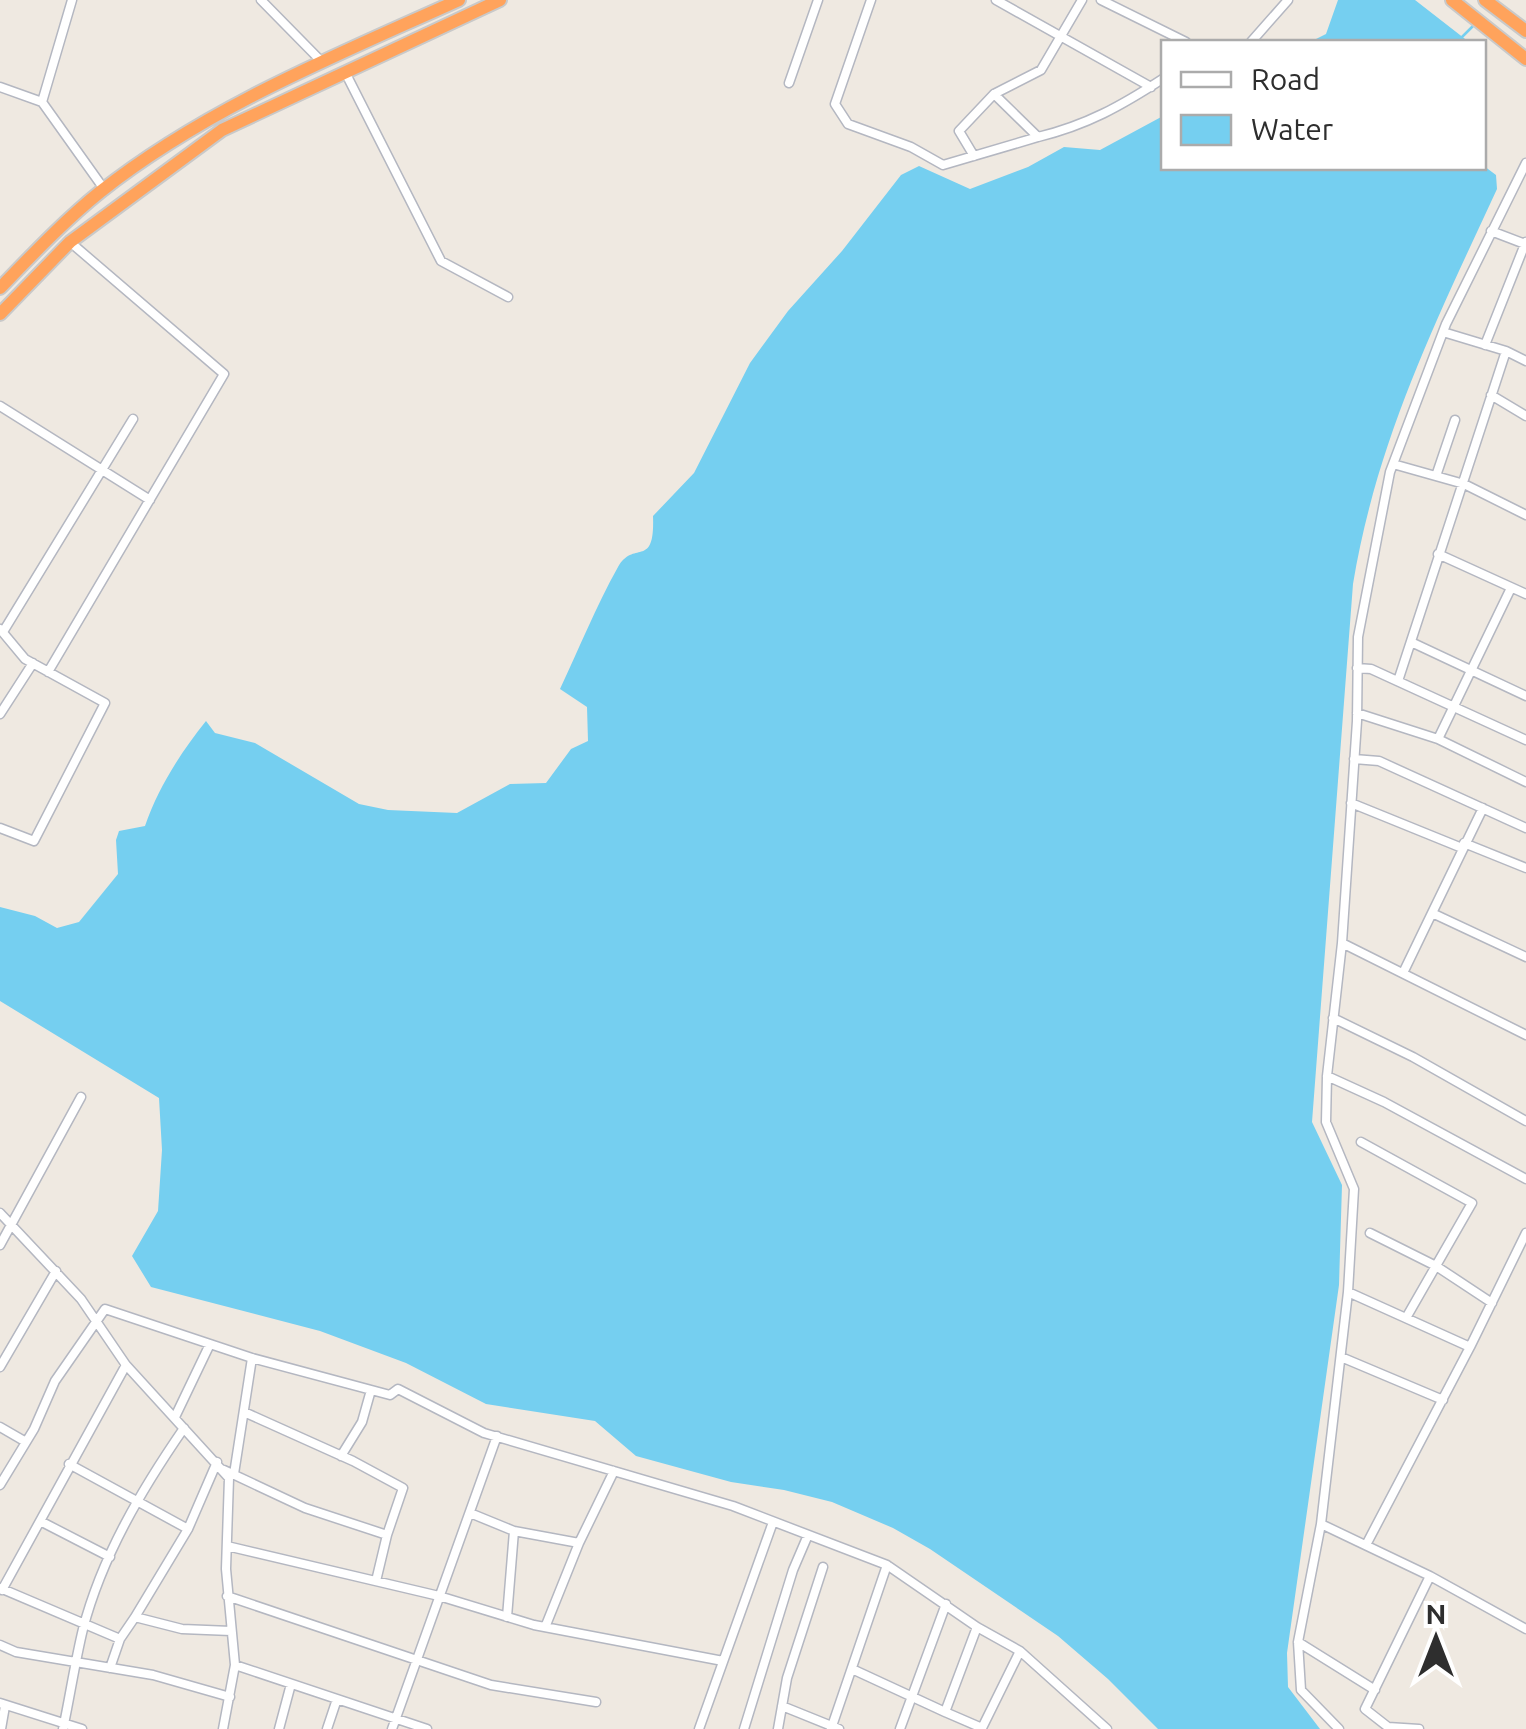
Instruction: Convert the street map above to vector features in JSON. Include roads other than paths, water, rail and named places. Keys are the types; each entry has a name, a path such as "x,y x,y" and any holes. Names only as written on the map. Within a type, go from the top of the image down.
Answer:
{"highway":[{"path":"0,288 104,189 185,135 279,82 459,0"},
{"path":"0,314 70,242 222,130 500,0"},
{"path":"1485,0 1520,26"},
{"path":"1458,4 1526,60"}],"street":[{"path":"42,102 72,0"},
{"path":"261,0 322,62"},
{"path":"789,83 818,0"},
{"path":"871,0 835,104 848,124 912,147 943,164 1080,126 1161,80"},
{"path":"996,0 1151,87"},
{"path":"974,156 959,132 994,94 1041,70 1082,0"},
{"path":"1101,0 1117,4 1182,40"},
{"path":"1253,40 1288,0"},
{"path":"345,72 442,261 508,297"},
{"path":"0,87 42,102 104,189"},
{"path":"994,94 1038,138"},
{"path":"1338,1729 1300,1690 1298,1642 1321,1524 1348,1292 1354,1189 1326,1122 1352,803 1358,637 1393,464 1443,332 1526,162"},
{"path":"1485,345 1526,243 1491,231"},
{"path":"48,672 224,374 70,242"},
{"path":"1443,332 1526,361"},
{"path":"1398,681 1506,351"},
{"path":"1491,395 1526,416"},
{"path":"0,406 150,500"},
{"path":"0,828 34,841 105,703 26,659 1,631 133,419"},
{"path":"1436,476 1454,420"},
{"path":"1393,464 1464,484 1526,516"},
{"path":"1438,554 1526,594"},
{"path":"1438,739 1512,588"},
{"path":"1410,642 1526,696"},
{"path":"0,714 33,663"},
{"path":"1358,668 1370,669 1526,740"},
{"path":"1357,713 1438,739 1526,782"},
{"path":"1354,759 1379,761 1526,828"},
{"path":"1352,803 1526,868"},
{"path":"1403,973 1483,808"},
{"path":"1432,913 1526,957"},
{"path":"1342,944 1526,1036"},
{"path":"1333,1018 1526,1121"},
{"path":"1327,1076 1384,1102 1526,1180"},
{"path":"0,1244 80,1097"},
{"path":"1361,1142 1472,1203 1406,1318"},
{"path":"0,1214 56,1271 126,1365 216,1462 306,1508 387,1535"},
{"path":"1370,1233 1436,1266 1492,1303"},
{"path":"1366,1546 1526,1233"},
{"path":"0,1367 56,1271"},
{"path":"1348,1292 1470,1347"},
{"path":"0,1484 26,1442 55,1381 105,1310 252,1358 390,1395 398,1389 497,1436 733,1506 886,1565 977,1627 1020,1651 1107,1729"},
{"path":"175,1417 210,1344"},
{"path":"1341,1357 1443,1400"},
{"path":"224,1729 234,1665 228,1596 230,1472 252,1358"},
{"path":"120,1639 1,1589 42,1522 126,1365"},
{"path":"341,1456 362,1422 372,1390"},
{"path":"244,1412 404,1488 376,1581"},
{"path":"0,1428 26,1442"},
{"path":"64,1727 84,1626 110,1557 136,1502 184,1428"},
{"path":"392,1729 497,1436"},
{"path":"110,1668 120,1639 188,1529 216,1462"},
{"path":"70,1464 188,1529"},
{"path":"546,1625 614,1471"},
{"path":"210,1474 230,1472"},
{"path":"470,1513 514,1531 579,1544"},
{"path":"42,1522 110,1557"},
{"path":"699,1729 774,1522"},
{"path":"1321,1524 1430,1576 1526,1629"},
{"path":"508,1616 514,1531"},
{"path":"744,1729 793,1570 808,1535"},
{"path":"227,1546 546,1625 723,1661"},
{"path":"782,1706 834,1728 886,1565"},
{"path":"778,1729 787,1678 823,1568"},
{"path":"1419,1729 1388,1726 1365,1709 1430,1576"},
{"path":"228,1596 491,1685 596,1702"},
{"path":"900,1729 946,1604"},
{"path":"134,1617 182,1629 231,1631"},
{"path":"945,1712 977,1627"},
{"path":"1298,1642 1375,1690"},
{"path":"0,1645 16,1652 154,1675 230,1697"},
{"path":"852,1669 982,1728 1020,1651"},
{"path":"234,1665 427,1729"},
{"path":"280,1729 291,1684"},
{"path":"327,1729 336,1699"},
{"path":"1,1729 3,1704 64,1727 82,1729"}],"water":[{"path":"1338,0 1415,0 1466,40 1314,40 1326,34"},
{"path":"1161,117 1161,170 1486,168 1496,175 1497,189 1431,334 1393,430 1353,584 1312,1122 1342,1185 1339,1285 1287,1653 1288,1687 1320,1729 1158,1729 1058,1636 893,1528 832,1502 731,1482 636,1456 595,1421 486,1404 406,1363 320,1331 151,1287 132,1256 158,1211 162,1150 159,1098 0,1001 0,907 35,916 57,928 79,922 118,874 119,831 145,826 171,771 206,721 215,733 255,743 359,804 388,810 457,813 510,784 546,783 571,749 588,741 587,707 560,689 618,567 651,543 653,516 694,473 750,363 901,175 919,166 970,189 1028,167 1064,147 1100,150"}],"waterway":[{"path":"1459,40 1473,26"}]}
